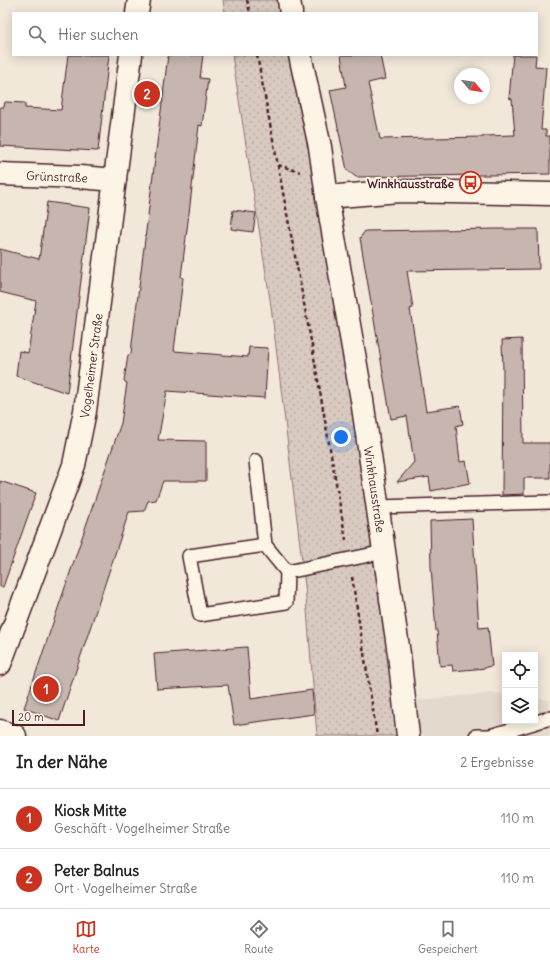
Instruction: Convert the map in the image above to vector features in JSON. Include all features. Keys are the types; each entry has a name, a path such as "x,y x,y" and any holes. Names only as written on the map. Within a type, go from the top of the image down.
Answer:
{"street":[{"path":"137,12 139,0"},
{"path":"289,0 291,12"},
{"name":"Vogelheimer Straße","path":"0,664 74,465 85,411 131,56"},
{"name":"Winkhausstraße","path":"300,56 320,147 327,197 362,400 399,654 408,736"},
{"name":"Grünstraße","path":"0,174 115,180"},
{"path":"327,197 400,191 550,194"},
{"path":"0,731 15,736"}],"lane":[{"path":"256,461 265,545 287,572 286,602 200,615 189,556 265,545"},
{"path":"377,507 550,502"},
{"path":"287,572 384,552"},
{"path":"476,736 490,736 550,718"}],"path":[{"path":"246,0 250,12"},
{"path":"257,56 314,354 377,736"}],"shaded area":[{"path":"223,0 287,0 290,12 225,12"},
{"path":"232,56 299,56 402,736 317,736 305,586 271,306"},
{"path":"494,693 502,694 502,724 538,724 538,698 550,700 550,736 411,736 408,701"}],"building":[{"path":"68,56 109,56 98,151 0,146 0,107 4,107 5,102 25,103 25,108 61,110"},
{"path":"168,56 203,56 200,78 208,79 202,126 199,125 174,351 248,357 249,347 268,348 265,398 167,391 158,440 206,441 206,481 163,481 156,500 148,501 144,511 129,512 59,721 24,708 121,423 127,383 124,381 128,355 131,354"},
{"path":"341,56 380,56 385,79 368,83 380,139 515,135 512,99 509,98 513,56 536,56 535,66 546,67 541,130 546,130 546,136 550,136 550,174 356,177 347,170 330,90 346,87"},
{"path":"47,202 90,208 67,393 16,376 19,351 28,353 36,301 0,292 0,249 39,259"},
{"path":"233,210 256,213 253,232 231,229"},
{"path":"538,229 539,269 407,271 413,308 410,309 426,411 460,406 463,424 456,426 460,462 466,461 470,483 431,491 429,477 397,482 414,462 407,416 391,419 360,238 365,231"},
{"path":"522,339 523,443 550,443 550,478 524,478 524,494 502,495 502,340"},
{"path":"0,481 36,493 3,587 0,587"},
{"path":"472,519 479,628 488,627 492,666 486,668 453,671 452,665 440,666 431,567 430,521"},
{"path":"247,647 251,699 312,690 314,714 234,725 228,685 157,689 154,654"}],"place":[{"name":"Peter Balnus","path":"147,94"},
{"name":"Winkhausstraße","path":"470,183"},
{"name":"Kiosk Mitte","path":"46,689"}]}
